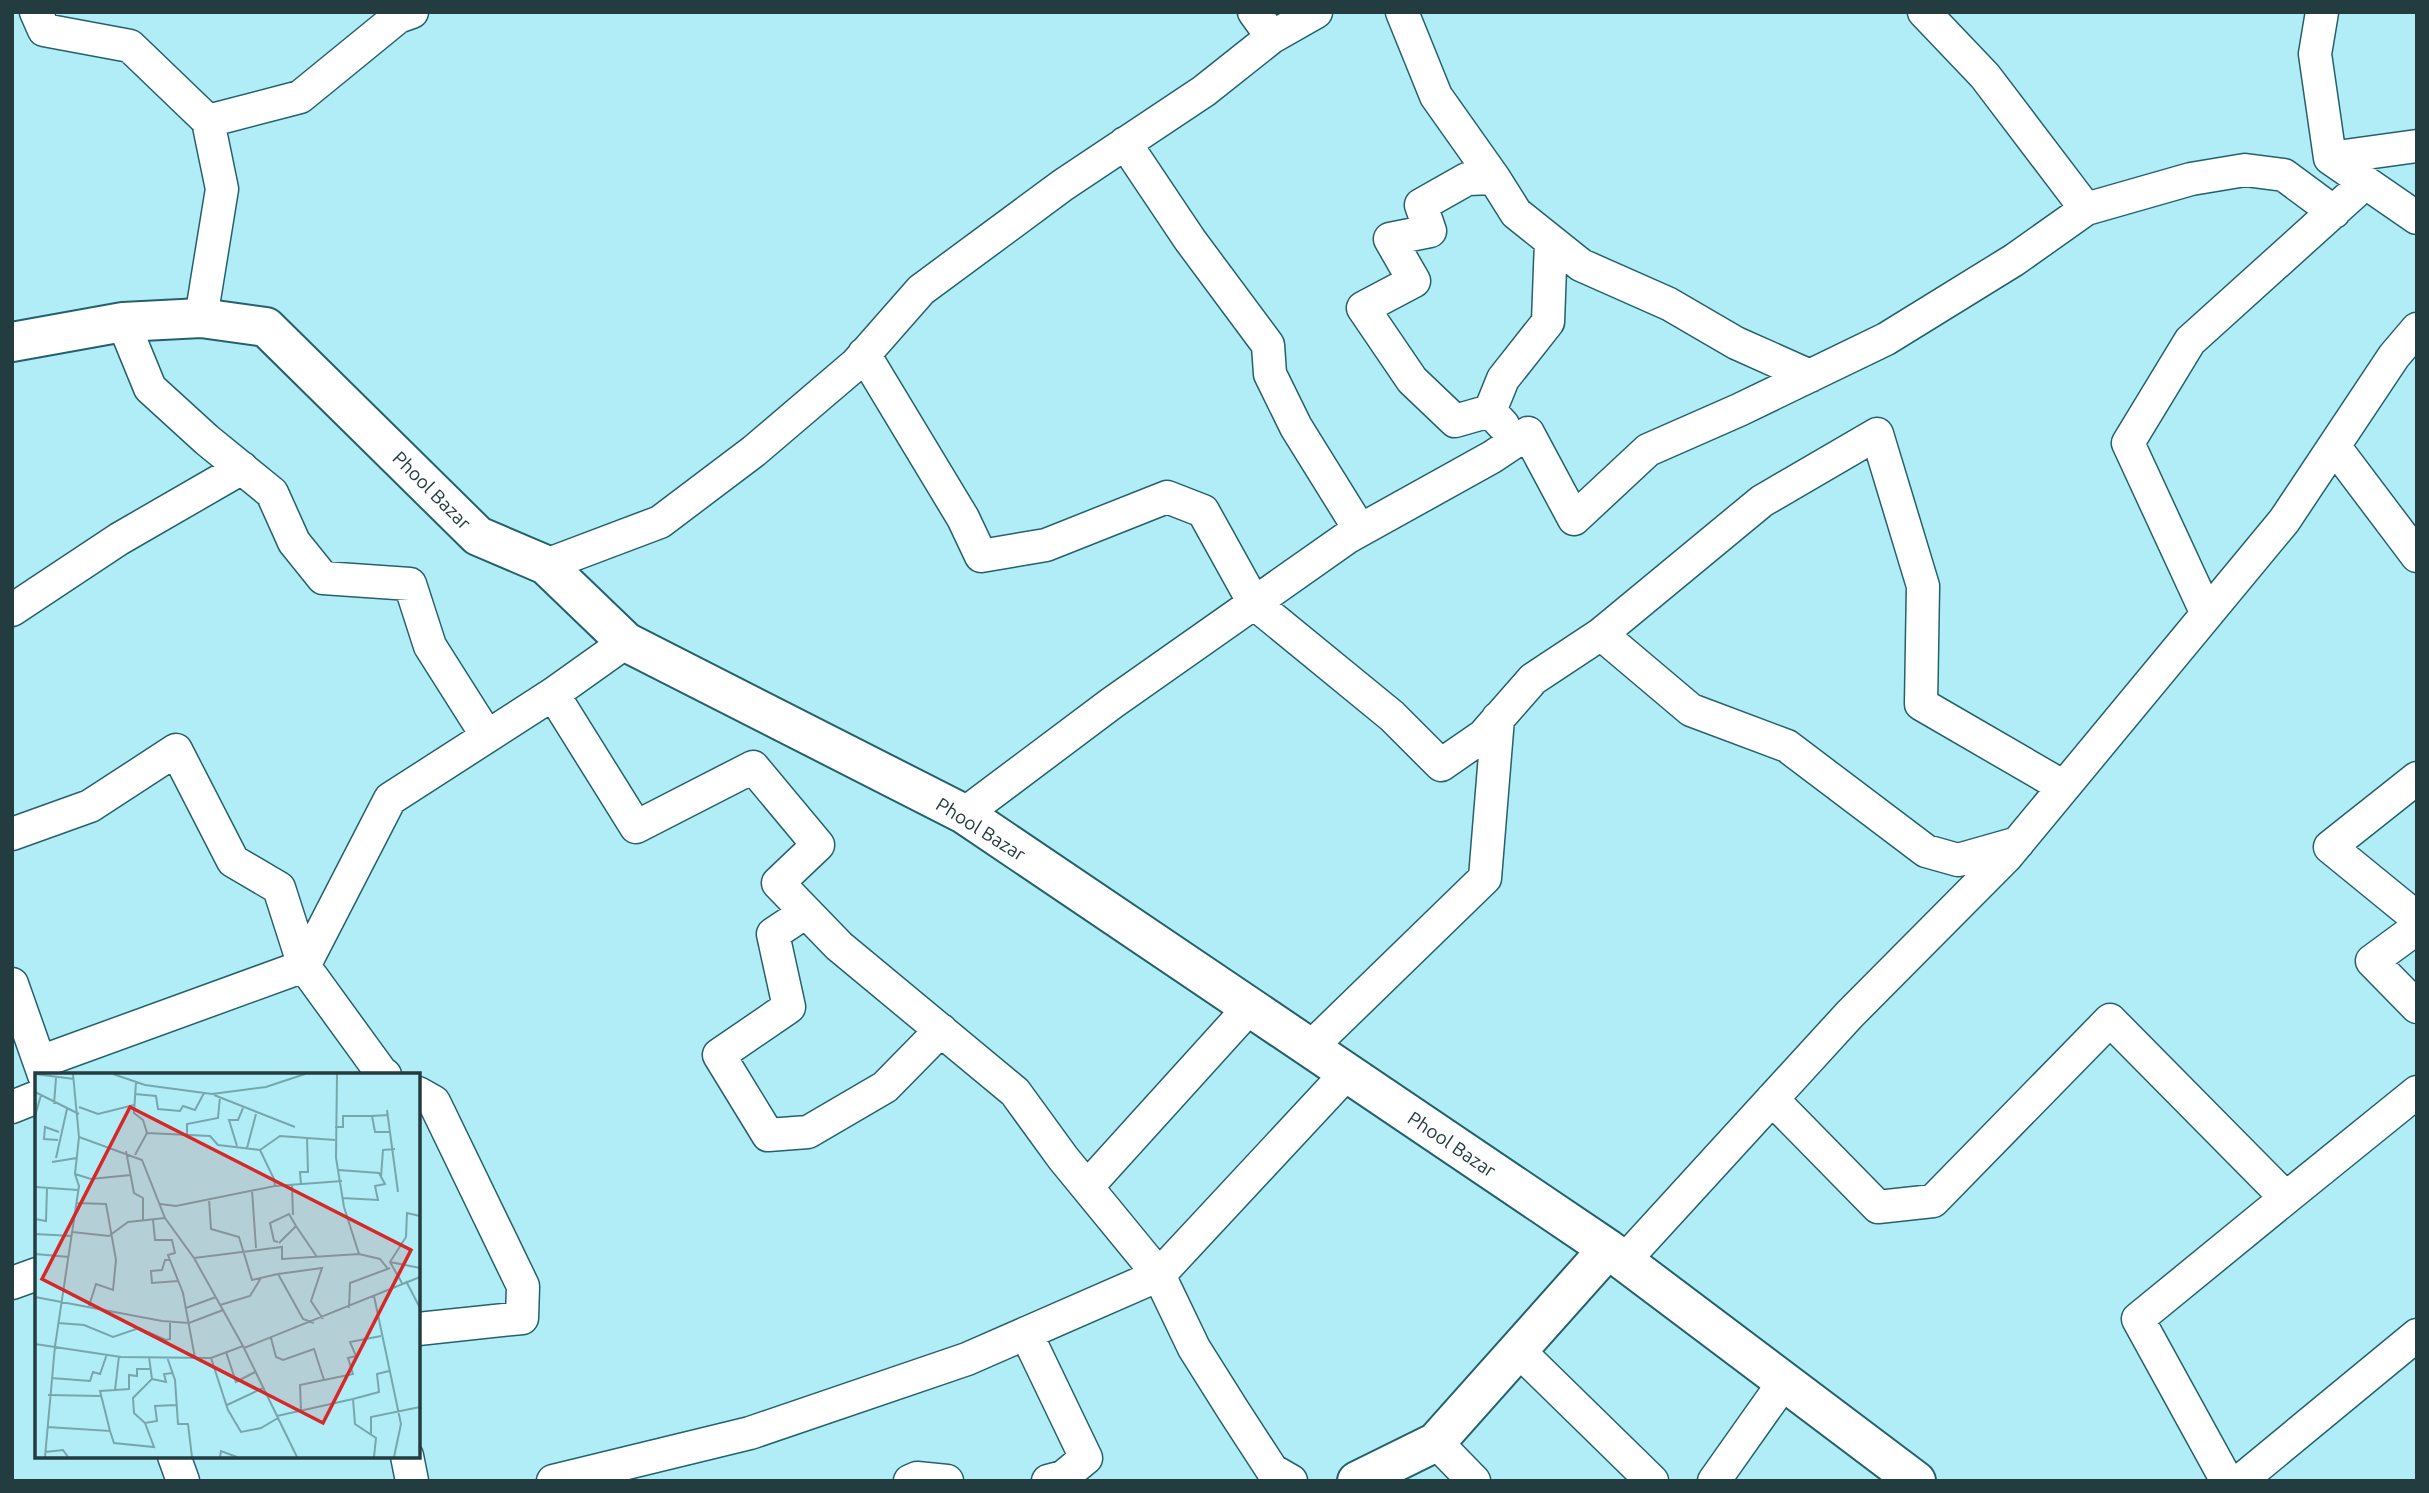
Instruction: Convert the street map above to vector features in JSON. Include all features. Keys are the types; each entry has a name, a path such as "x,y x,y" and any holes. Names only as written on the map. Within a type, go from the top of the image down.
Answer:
{"street":[{"path":"36,12 44,30 130,46 208,121 222,189 201,318"},
{"path":"208,121 300,97 398,17 412,12"},
{"path":"546,565 660,522 754,451 864,354 921,290 1063,185 1204,91 1263,24 1316,12"},
{"path":"1402,12 1436,96 1516,213 1581,265 1669,304 1736,343 1810,376"},
{"path":"1924,12 1985,76 2086,209"},
{"path":"2322,12 2315,54 2330,158 2417,218"},
{"path":"1125,143 1190,240 1268,345 1270,374 1296,427 1360,530"},
{"path":"2330,158 2417,146"},
{"path":"964,814 1112,703 1360,530 1492,457 1528,433 1574,519 1648,450 1886,339 2014,260 2086,209 2191,179 2245,170 2284,175 2334,212"},
{"path":"1490,411 1455,421 1412,380 1363,308 1414,281 1390,239 1430,231 1421,205 1466,178 1494,178"},
{"path":"2207,614 2128,443 2190,341 2365,183"},
{"path":"1490,411 1503,379 1548,322 1551,241"},
{"name":"Phool Bazar","path":"12,342 123,322 201,318 266,327 478,536 546,565 626,642 964,814 1616,1255 1784,1382 1899,1476"},
{"path":"123,322 150,388 272,493 294,541 323,578 410,584 430,646 487,736"},
{"path":"1357,1481 1436,1442 1518,1350 1772,1099 1850,1014 2018,843 2284,521 2393,356 2417,329"},
{"path":"864,354 963,517 981,555 1046,545 1167,497 1203,511 1254,603 1392,716 1441,765 1483,736 1533,679 1601,634 1762,501 1877,434 1923,586 1921,704 2064,787"},
{"path":"1490,411 1518,440"},
{"path":"2334,446 2417,556"},
{"path":"12,610 119,539 242,468"},
{"path":"1601,634 1691,710 1787,746 1926,851 1958,860 2018,843"},
{"path":"12,984 42,1069 304,966 390,799 553,694 626,642"},
{"path":"553,694 636,827 753,766 818,845 778,883 839,946 1015,1092 1087,1187 1159,1275 1194,1348 1233,1410 1272,1470 1292,1481"},
{"path":"1310,1048 1485,878 1499,718"},
{"path":"12,834 90,806 176,750 233,861 279,888 304,966 382,1073"},
{"path":"2417,778 2330,847 2417,918"},
{"path":"806,912 773,934 789,1007 719,1055 768,1135 808,1132 885,1087 941,1030"},
{"path":"2417,928 2372,961 2417,1007"},
{"path":"1087,1187 1250,1007"},
{"path":"1772,1099 1878,1207 1933,1201 2110,1020 2286,1198"},
{"path":"553,1481 750,1433 967,1359 1159,1275 1347,1073"},
{"path":"2228,1481 2138,1319 2417,1092"},
{"path":"420,1094 434,1102 523,1286 522,1318 420,1329"},
{"path":"12,1107 35,1098"},
{"path":"12,1283 35,1275"},
{"path":"1027,1333 1091,1469 1048,1481"},
{"path":"2240,1481 2417,1335"},
{"path":"1518,1350 1653,1481"},
{"path":"1714,1481 1784,1382"},
{"path":"1436,1442 1474,1481"},
{"path":"175,1458 183,1481"},
{"path":"407,1458 412,1481"},
{"path":"909,1481 917,1478 947,1481"}]}
